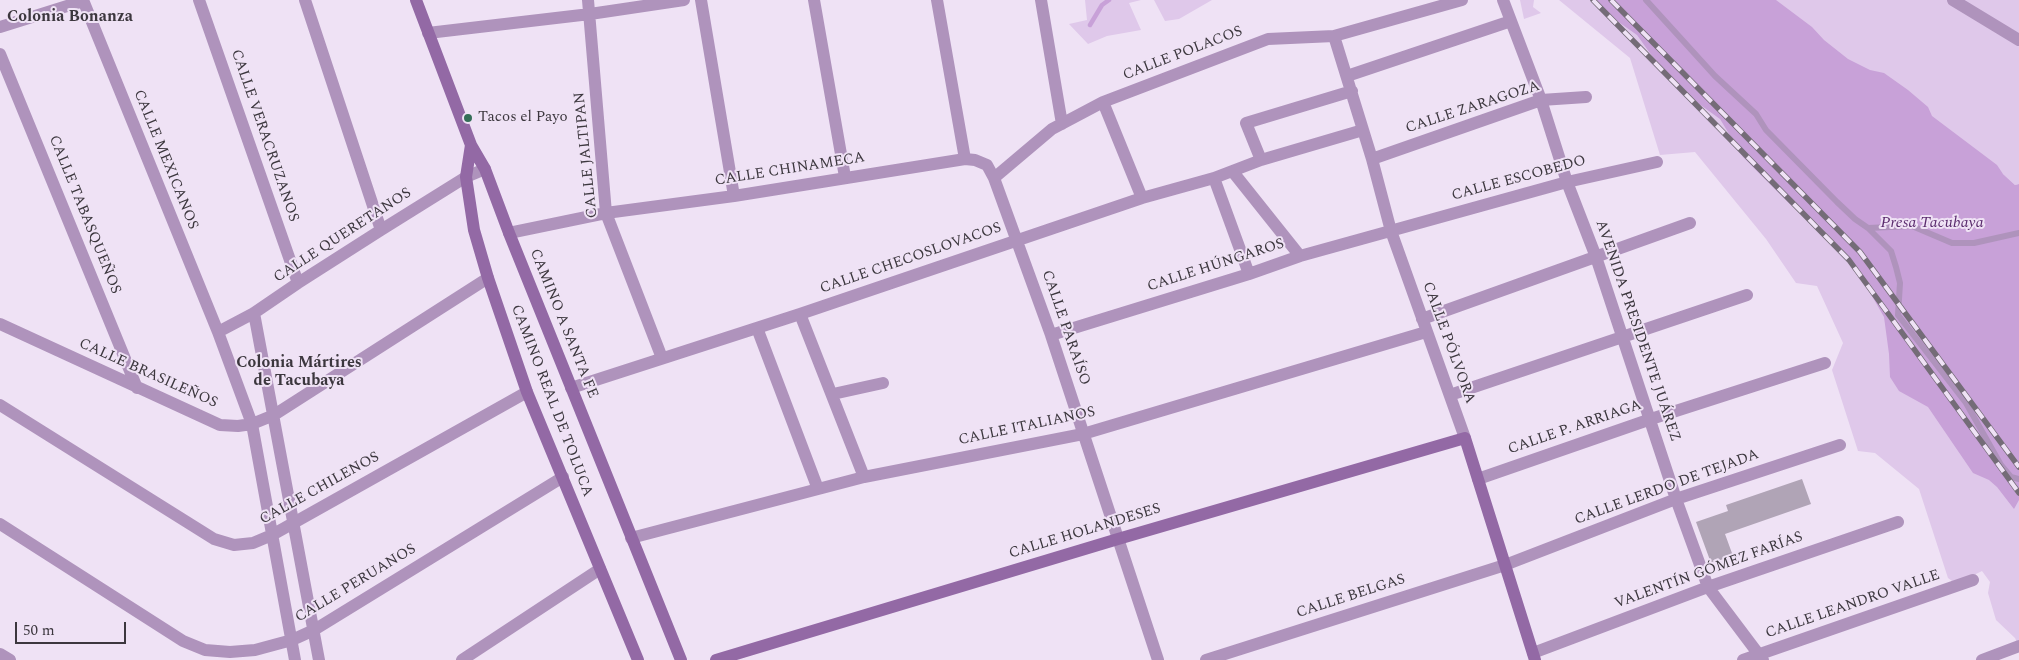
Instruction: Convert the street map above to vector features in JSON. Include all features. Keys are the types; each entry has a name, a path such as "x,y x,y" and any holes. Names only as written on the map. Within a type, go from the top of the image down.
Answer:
{"main road":[{"name":"CAMINO A SANTA FE","path":"416,0 472,145 485,168 509,233 681,660"},
{"name":"CAMINO REAL DE TOLUCA","path":"472,145 466,177 474,230 488,278 527,392 638,660"},
{"name":"CALLE PÓLVORA","path":"1465,438 1534,656"},
{"name":"CALLE HOLANDESES","path":"716,660 1118,539 1465,438"}],"street":[{"path":"0,27 83,0"},
{"name":"CALLE MEXICANOS","path":"83,0 218,332 252,424 295,660"},
{"name":"CALLE VERACRUZANOS","path":"199,0 298,283"},
{"path":"305,0 381,230"},
{"name":"CALLE JALTIPAN","path":"588,0 606,213 662,358"},
{"path":"428,33 590,14 684,0"},
{"path":"701,0 734,196"},
{"path":"814,0 845,177"},
{"path":"936,0 965,160"},
{"path":"994,178 1057,127 1041,0"},
{"name":"CALLE POLACOS","path":"1057,127 1103,102 1268,39 1334,36 1462,0"},
{"name":"AVENIDA PRESIDENTE JUÁREZ","path":"1503,0 1541,100 1567,182 1596,256 1676,499 1708,587 1761,657"},
{"path":"1953,0 2019,40"},
{"path":"1347,76 1511,21"},
{"name":"CALLE PÓLVORA","path":"1334,36 1372,159 1391,231 1465,438"},
{"name":"CALLE TABASQUEÑOS","path":"0,54 137,388"},
{"path":"1261,160 1246,124 1352,91"},
{"name":"CALLE ZARAGOZA","path":"1372,159 1541,100 1586,97"},
{"path":"1103,102 1142,198"},
{"name":"CALLE CHECOSLOVACOS","path":"571,388 800,314 1142,198 1214,178 1261,160 1363,130"},
{"name":"CALLE CHINAMECA","path":"509,233 606,213 734,196 845,177 965,160 975,160 987,165 994,178"},
{"name":"CALLE ESCOBEDO","path":"1391,231 1567,182 1657,162"},
{"name":"CALLE QUERETANOS","path":"218,332 254,313 381,230 466,177 485,168"},
{"path":"1233,172 1300,256"},
{"name":"CALLE PARAÍSO","path":"994,178 1051,335 1158,660"},
{"path":"1214,178 1249,274"},
{"path":"1422,319 1690,223"},
{"name":"CALLE HÚNGAROS","path":"1051,335 1249,274 1300,256 1391,231"},
{"name":"CALLE BRASILEÑOS","path":"0,324 220,425 252,424 274,415 488,278"},
{"path":"1450,395 1747,295"},
{"path":"254,313 319,660"},
{"path":"800,314 864,477"},
{"path":"757,328 818,489"},
{"name":"CALLE ITALIANOS","path":"631,538 864,477 1083,434 1426,332"},
{"name":"CALLE P. ARRIAGA","path":"1478,479 1651,419 1825,362"},
{"path":"833,394 883,383"},
{"name":"CALLE CHILENOS","path":"0,405 214,540 234,545 253,543 272,535 527,392"},
{"name":"CALLE LERDO DE TEJADA","path":"1505,565 1676,499 1840,445"},
{"name":"CALLE PERUANOS","path":"0,524 183,642 205,650 230,652 255,650 292,640 314,630 563,477"},
{"name":"VALENTÍN GÓMEZ FARÍAS","path":"1534,656 1708,587 1898,522"},
{"name":"CALLE BELGAS","path":"1206,660 1505,565"},
{"path":"462,660 600,570"},
{"name":"CALLE LEANDRO VALLE","path":"1743,660 1761,657 1974,580"},
{"path":"1982,660 2019,646"},
{"path":"0,654 10,660"}],"lane":[{"path":"1646,0 1715,76 1756,114 1766,130 1836,202 1868,228 1891,251 1900,283 1898,315 1966,403 2001,465 2011,477 2019,480"},
{"path":"1868,228 1912,226 1952,243 1974,243 2019,232"}],"shaded area":[{"path":"1085,0 1141,0 1129,3 1141,30 1107,36 1088,44 1069,24 1087,20"},
{"path":"1154,0 1212,0 1179,19 1165,21"},
{"path":"1520,0 1534,0 1533,7 1541,13 1524,19"},
{"path":"1559,0 1659,0 2019,344 2019,647 2015,638 1996,620 1988,593 1990,582 1982,571 1956,584 1948,578 1919,489 1875,453 1858,451 1832,370 1843,343 1817,286 1796,283 1766,239 1695,152 1660,155 1630,58"},
{"path":"1754,0 2019,0 2019,184 2015,185 2003,174"}],"water":[{"name":"Presa Tacubaya","path":"1594,0 1776,0 1812,27 1824,40 1848,59 1870,70 1884,73 1908,90 1928,107 1932,116 1997,165 2003,174 2015,185 2019,184 2019,500 2014,509 1997,487 1989,480 1973,473 1928,407 1899,391 1890,377 1884,317 1852,261 1818,224 1791,205 1743,157 1720,119 1695,101 1662,70 1637,35 1610,16"}],"building":[{"path":"1802,479 1811,504 1725,534 1733,556 1711,563 1696,522 1728,511 1726,505"}],"waterway":[{"path":"1090,25 1102,5 1109,0"}],"railway":[{"path":"1593,0 1849,260 2019,493"},
{"path":"1611,0 1860,252 2019,467"}],"place":[{"name":"Tacos el Payo","path":"468,118"}],"district":[{"name":"Colonia Bonanza","path":"70,18"},
{"name":"Colonia Mártires de Tacubaya","path":"299,373"}]}
